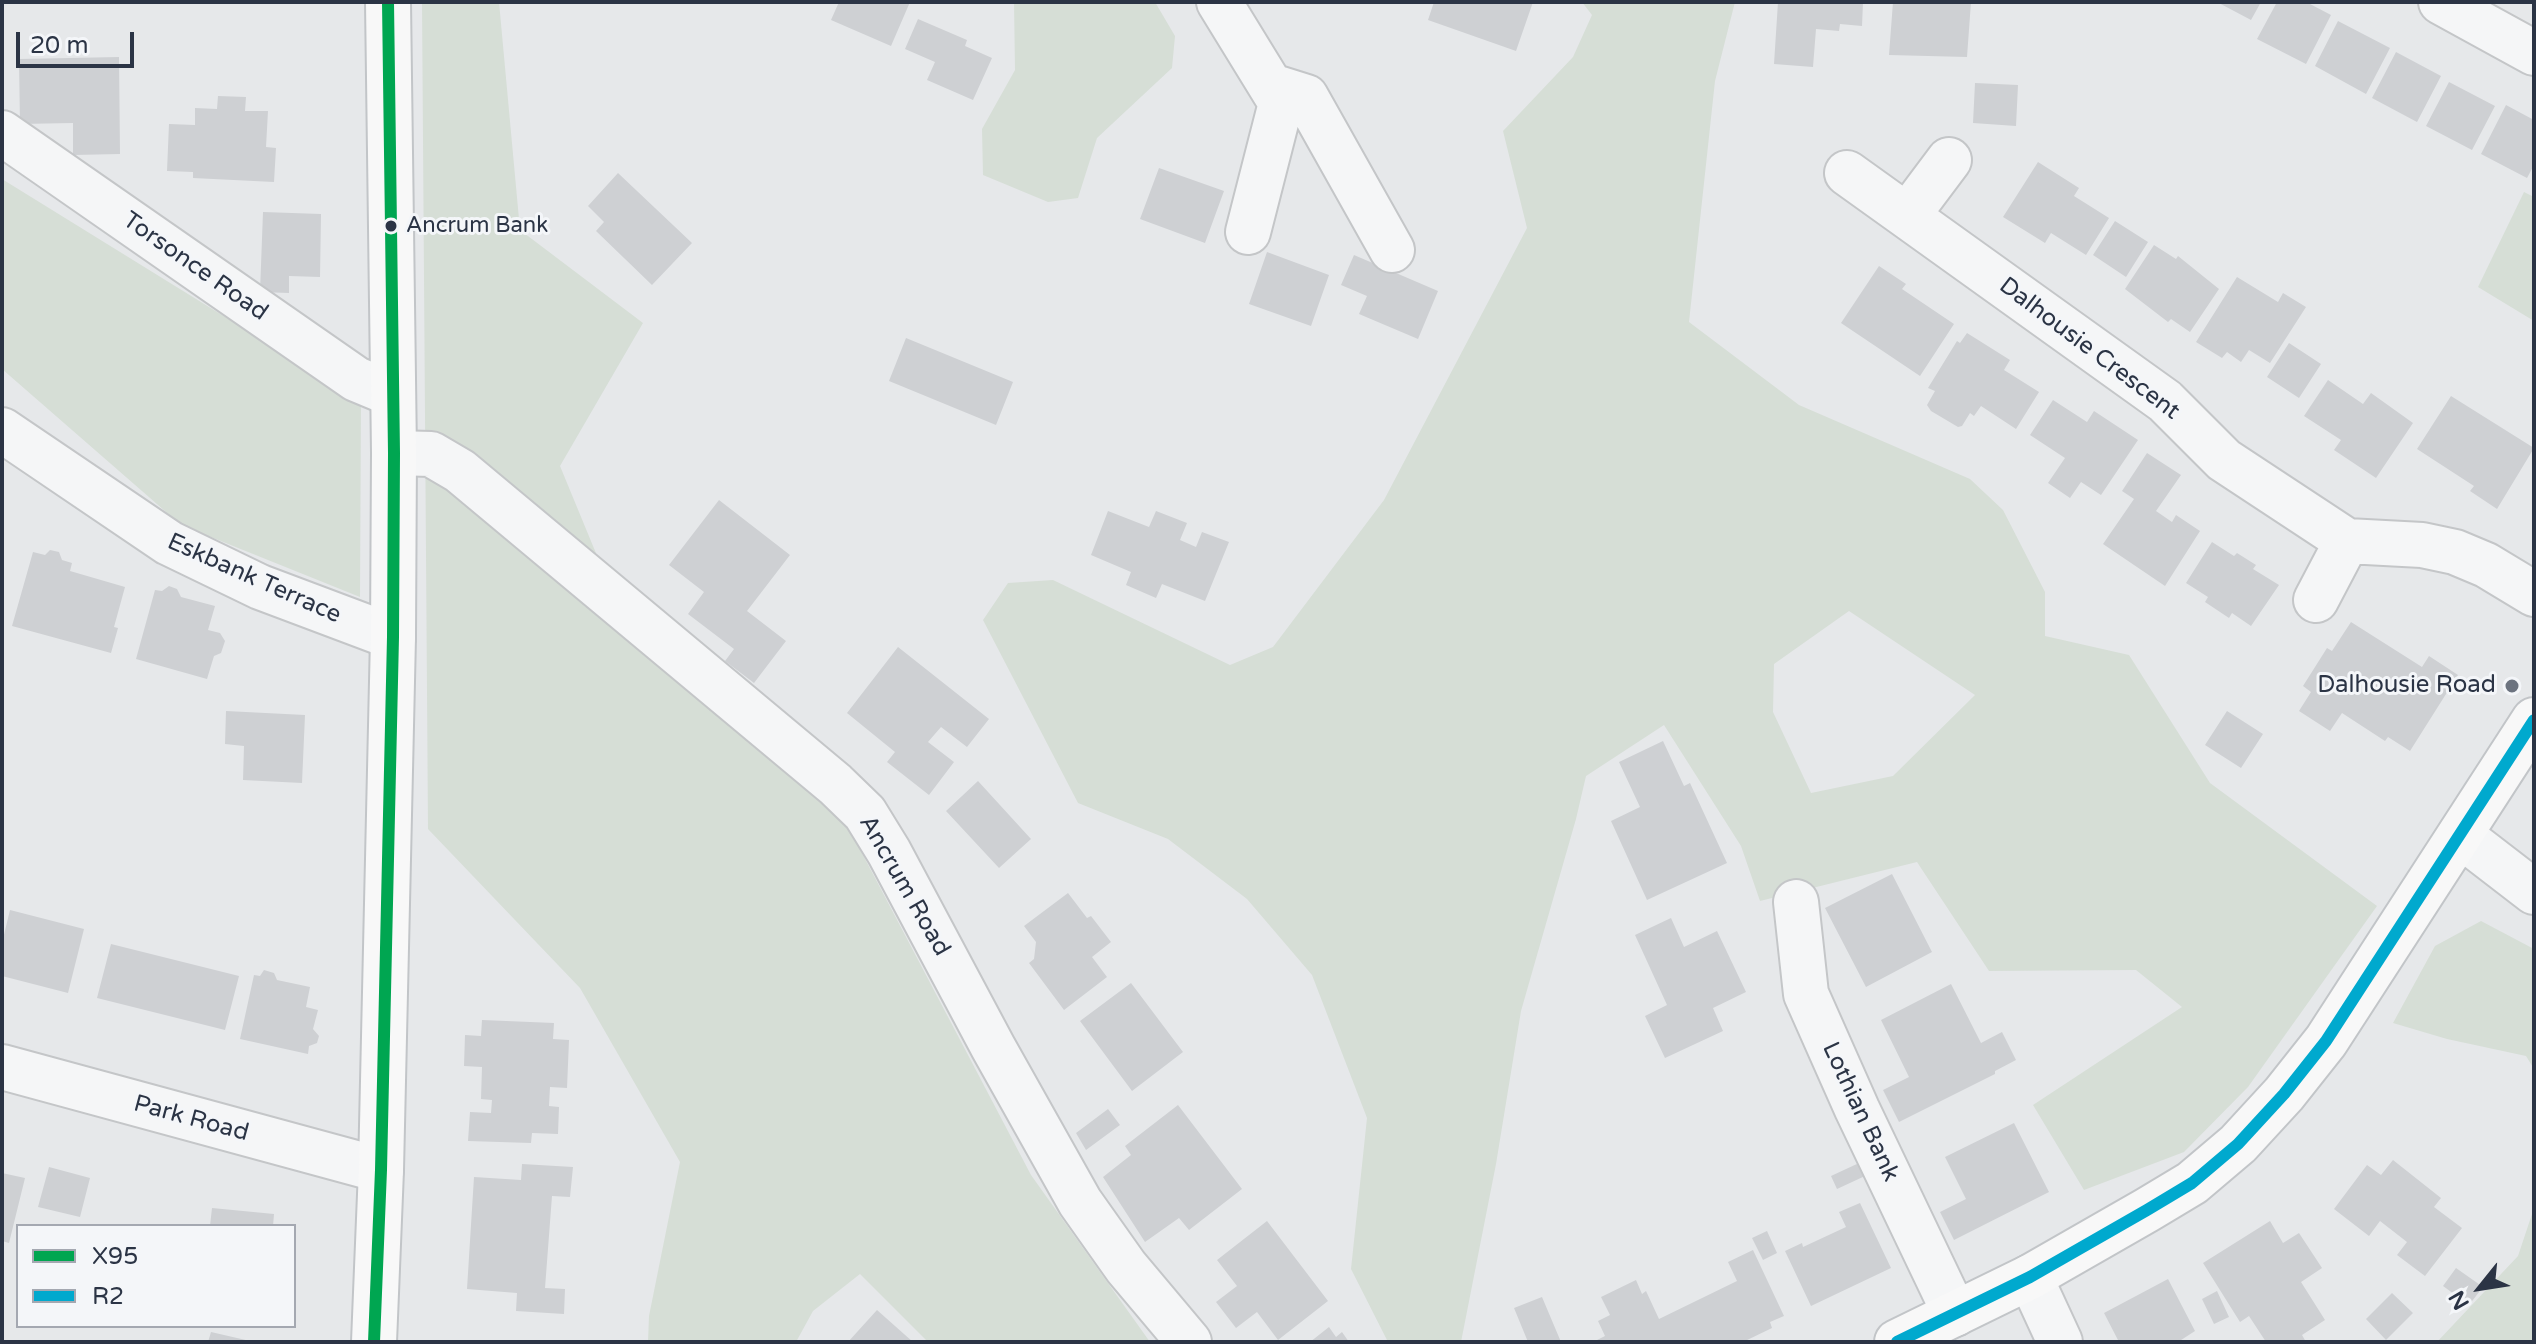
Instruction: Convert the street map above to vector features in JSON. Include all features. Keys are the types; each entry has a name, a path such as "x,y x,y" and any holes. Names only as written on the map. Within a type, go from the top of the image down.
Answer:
{"main road":[{"path":"374,1342 381,1170 394,453 388,2"},
{"path":"1897,1342 2030,1277 2192,1183 2238,1144 2284,1094 2326,1041 2534,720"}],"street":[{"path":"1219,2 1281,103 1248,232"},
{"path":"2441,2 2534,53"},
{"path":"1267,81 1306,97 1392,250"},
{"name":"Torsonce Road","path":"2,133 356,379 392,394"},
{"path":"1907,216 1949,160"},
{"name":"Dalhousie Crescent","path":"1847,173 2165,401 2224,460 2347,541"},
{"name":"Eskbank Terrace","path":"2,430 169,543 260,587 392,626"},
{"name":"Ancrum Road","path":"394,453 431,454 460,471 835,784 865,813 1080,1202 1126,1267 1189,1342"},
{"path":"2316,600 2347,541 2422,545 2455,552 2486,565 2534,594"},
{"path":"2460,835 2534,892"},
{"name":"Lothian Bank","path":"1796,902 1806,994 1955,1314"},
{"name":"Park Road","path":"2,1067 381,1170"},
{"path":"2030,1277 2060,1342"}],"shaded area":[{"path":"422,2 499,2 520,230 643,323 560,466 619,609 843,817 1031,1175 1150,1342 928,1342 860,1274 813,1311 796,1342 648,1342 649,1316 680,1162 580,988 428,829"},
{"path":"1014,2 1155,2 1175,36 1172,68 1097,138 1078,198 1048,202 983,175 982,129 1015,70"},
{"path":"1582,2 1735,2 1715,81 1689,322 1799,405 1970,479 2003,510 2045,592 2045,636 2129,655 2210,783 2377,906 2248,1087 2184,1152 2084,1190 2033,1105 2182,1007 2136,970 1989,971 1917,862 1760,901 1741,846 1664,725 1586,776 1521,1011 1496,1164 1461,1342 1388,1342 1351,1269 1367,1118 1312,975 1247,899 1168,839 1078,803 983,620 1008,583 1053,580 1230,665 1273,647 1384,500 1527,228 1503,131 1573,57 1592,15","holes":["1849,611 1975,695 1893,776 1811,793 1773,712 1774,664"]},
{"path":"2,179 361,401 360,597 181,525 2,369"},
{"path":"2524,192 2534,197 2534,321 2478,287"},
{"path":"2481,921 2534,949 2534,1069 2526,1056 2447,1039 2393,1023 2435,946"},
{"path":"2534,1208 2534,1342 2437,1342 2518,1256"}],"building":[{"path":"839,2 910,2 891,46 831,20"},
{"path":"1434,2 1533,2 1516,51 1428,20"},
{"path":"1778,2 1863,2 1862,26 1840,24 1839,31 1816,29 1813,67 1774,64"},
{"path":"1893,2 1971,2 1967,57 1889,55"},
{"path":"2217,2 2261,2 2251,20"},
{"path":"2277,2 2311,2 2331,15 2306,64 2257,39"},
{"path":"918,19 967,40 965,46 992,58 973,100 927,80 935,62 905,49"},
{"path":"2338,21 2390,48 2366,94 2315,66"},
{"path":"2396,52 2441,76 2417,122 2372,98"},
{"path":"119,57 120,154 73,155 73,123 20,124 19,59"},
{"path":"2449,82 2495,106 2472,150 2426,126"},
{"path":"1975,83 2018,85 2016,126 1973,123"},
{"path":"218,96 246,97 245,111 268,111 266,147 276,148 274,182 193,178 193,172 167,171 169,124 195,125 195,108 217,109"},
{"path":"2506,105 2534,120 2534,165 2527,178 2481,154"},
{"path":"2038,162 2079,188 2074,196 2109,218 2086,255 2051,233 2045,243 2003,217"},
{"path":"1159,168 1224,191 1205,243 1140,219"},
{"path":"618,173 692,243 652,285 596,231 604,222 588,206"},
{"path":"263,212 321,214 320,277 289,276 289,293 260,292"},
{"path":"2115,221 2148,242 2126,277 2093,255"},
{"path":"2154,245 2176,259 2178,256 2219,289 2190,332 2171,319 2168,322 2125,289"},
{"path":"1267,252 1329,275 1311,326 1249,304"},
{"path":"1354,255 1438,291 1418,339 1359,314 1367,296 1341,285"},
{"path":"1879,266 1906,284 1902,289 1954,324 1920,376 1841,323"},
{"path":"2237,277 2278,302 2283,293 2306,307 2270,363 2249,350 2241,362 2227,352 2222,358 2196,342"},
{"path":"1967,333 2010,360 2004,370 2039,392 2016,429 1981,406 1974,416 1970,413 1958,427 1931,411 1927,405 1935,391 1928,388 1957,341 1960,343"},
{"path":"906,338 1013,382 996,425 889,381"},
{"path":"2289,343 2321,364 2299,398 2267,377"},
{"path":"2328,380 2363,404 2371,393 2413,423 2376,478 2334,450 2341,440 2304,416"},
{"path":"2451,396 2534,448 2497,509 2470,491 2474,486 2417,449"},
{"path":"2053,400 2087,422 2094,411 2138,440 2101,495 2081,482 2070,498 2048,483 2065,458 2030,435"},
{"path":"2147,453 2181,475 2156,511 2172,522 2176,515 2200,531 2165,586 2103,544 2134,499 2122,491"},
{"path":"719,500 790,555 747,611 786,641 754,683 725,661 734,649 688,614 704,592 669,565"},
{"path":"1108,511 1149,527 1156,511 1187,523 1180,540 1196,547 1202,532 1229,542 1205,601 1162,584 1156,598 1126,585 1131,572 1091,555"},
{"path":"2212,542 2256,565 2253,569 2279,585 2251,626 2232,613 2229,618 2205,602 2208,597 2186,583"},
{"path":"50,550 59,552 62,560 72,563 70,571 125,587 114,627 118,628 111,653 12,626 33,552 45,555"},
{"path":"169,586 177,589 181,597 215,606 208,630 220,633 225,641 221,653 214,656 207,679 136,659 155,590 162,591"},
{"path":"2351,622 2422,667 2429,656 2458,675 2410,751 2388,737 2385,741 2342,713 2330,731 2299,711 2311,692 2303,686 2327,648 2332,651"},
{"path":"898,647 989,719 967,747 941,727 928,742 954,762 929,795 887,762 895,752 847,713"},
{"path":"226,711 305,715 302,783 243,780 244,746 225,744"},
{"path":"2227,711 2263,734 2241,768 2205,745"},
{"path":"1663,741 1684,786 1690,783 1727,863 1647,900 1611,821 1640,807 1619,762"},
{"path":"978,781 1031,839 999,868 946,811"},
{"path":"1892,874 1932,952 1866,987 1825,908"},
{"path":"1068,893 1111,942 1092,957 1107,977 1064,1010 1029,963 1034,959 1036,942 1024,926"},
{"path":"10,910 84,929 68,993 2,976 2,943"},
{"path":"1671,918 1684,947 1717,931 1746,992 1713,1008 1723,1031 1665,1058 1645,1016 1667,1005 1635,935"},
{"path":"111,944 239,976 225,1030 97,998"},
{"path":"264,970 274,973 277,980 310,987 306,1007 318,1010 313,1029 319,1036 317,1043 309,1046 308,1054 240,1039 254,975 260,976"},
{"path":"1131,983 1183,1052 1132,1091 1080,1021"},
{"path":"1951,984 1981,1043 2002,1032 2016,1060 1995,1071 1995,1074 1899,1122 1883,1090 1909,1077 1881,1020"},
{"path":"482,1020 554,1023 553,1039 569,1040 567,1088 550,1087 549,1106 559,1107 558,1134 532,1133 531,1143 468,1141 470,1112 491,1113 492,1100 481,1099 482,1067 464,1066 465,1035 481,1036"},
{"path":"1178,1105 1242,1189 1189,1230 1179,1218 1145,1242 1103,1177 1131,1155 1125,1146"},
{"path":"1108,1109 1120,1125 1086,1150 1076,1133"},
{"path":"2014,1123 2049,1192 1954,1240 1940,1212 1966,1199 1945,1157"},
{"path":"2393,1160 2441,1198 2434,1207 2462,1228 2425,1276 2397,1255 2407,1242 2380,1221 2369,1236 2334,1209 2367,1165 2381,1175"},
{"path":"1859,1163 1865,1176 1837,1189 1831,1176"},
{"path":"522,1164 573,1167 570,1197 552,1196 545,1288 565,1289 564,1314 516,1311 517,1293 467,1289 474,1177 521,1180"},
{"path":"49,1167 90,1178 80,1217 38,1207"},
{"path":"2,1173 25,1178 9,1243 2,1241"},
{"path":"1860,1203 1891,1268 1811,1306 1785,1251 1802,1243 1803,1247 1846,1227 1839,1212"},
{"path":"212,1208 274,1214 273,1224 210,1224"},
{"path":"1267,1221 1328,1301 1278,1340 1257,1312 1236,1328 1216,1302 1237,1286 1217,1260"},
{"path":"2270,1221 2283,1243 2299,1233 2322,1268 2301,1282 2325,1320 2302,1335 2306,1342 2266,1342 2249,1316 2240,1322 2203,1263"},
{"path":"1767,1231 1777,1253 1763,1260 1752,1238"},
{"path":"1753,1250 1784,1316 1770,1322 1772,1328 1743,1342 1593,1342 1605,1336 1598,1321 1610,1315 1601,1297 1636,1280 1642,1294 1646,1291 1659,1319 1737,1281 1728,1262"},
{"path":"2456,1268 2483,1287 2469,1305 2443,1286"},
{"path":"2168,1279 2195,1331 2178,1342 2119,1342 2104,1313"},
{"path":"2217,1291 2229,1317 2214,1324 2202,1299"},
{"path":"2392,1293 2413,1313 2386,1340 2366,1319"},
{"path":"1542,1297 1561,1342 1528,1342 1514,1308"},
{"path":"877,1310 913,1342 848,1342"},
{"path":"1329,1327 1336,1337 1342,1332 1349,1342 1310,1342"},
{"path":"211,1332 250,1341 250,1342 208,1342"}],"transit line":[{"name":"X95","path":"374,1342 393,637 394,453 388,2"},
{"name":"R2","path":"1897,1342 2030,1277 2147,1210 2192,1183 2238,1144 2284,1094 2326,1041 2534,720"}],"place":[{"name":"Ancrum Bank","path":"391,226"},
{"name":"Dalhousie Road","path":"2512,686"}]}
